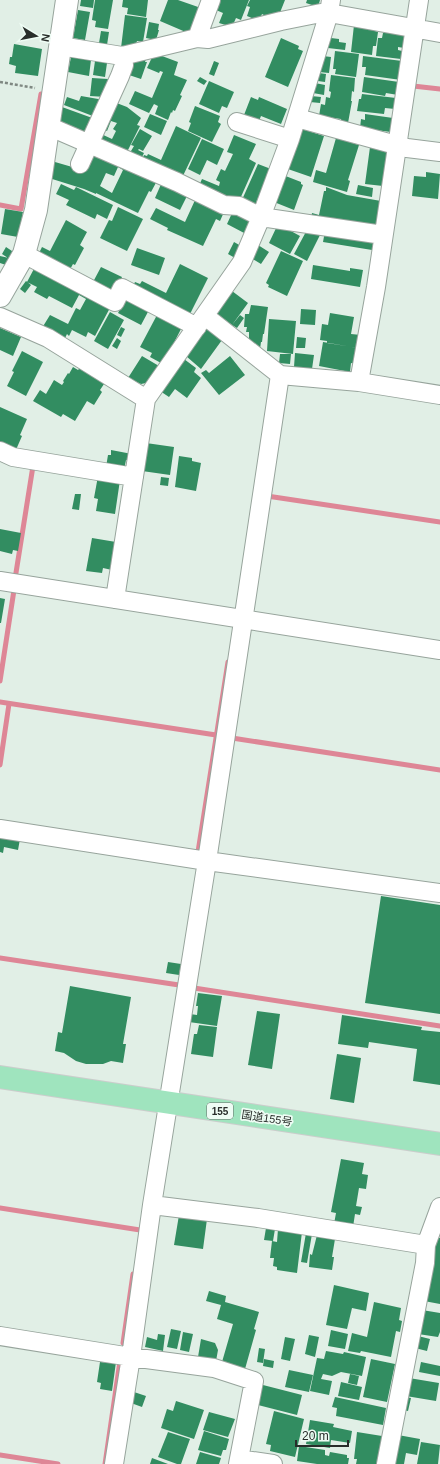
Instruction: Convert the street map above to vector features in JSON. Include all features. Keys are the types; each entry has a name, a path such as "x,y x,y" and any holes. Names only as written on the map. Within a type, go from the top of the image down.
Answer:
{"highway":[{"name":"国道155号","path":"0,1077 440,1144"}],"street":[{"path":"0,296 24,254 36,210 66,0"},
{"path":"197,38 211,0"},
{"path":"359,382 376,287 419,0"},
{"path":"60,46 122,56 197,38 208,39 280,21 321,13 330,7 415,29 440,33"},
{"path":"115,599 146,399 242,262 261,217 290,139 330,7"},
{"path":"80,164 120,76 124,65 122,56"},
{"path":"297,118 407,148 440,152"},
{"path":"237,122 290,139"},
{"path":"48,126 177,182 224,205 239,206 261,217 383,235"},
{"path":"24,254 115,302 122,288 201,322 280,374 359,382 440,395"},
{"path":"0,317 48,338 146,399"},
{"path":"114,1464 131,1357 152,1205 207,860 280,374"},
{"path":"0,451 13,457 134,477"},
{"path":"0,582 440,650"},
{"path":"0,829 440,893"},
{"path":"152,1205 258,1218 426,1245"},
{"path":"386,1464 424,1263 426,1245 440,1207"},
{"path":"0,1336 131,1357 214,1368 254,1381 238,1461 273,1464"}],"path":[{"path":"0,82 53,91"}],"building":[{"path":"81,0 94,0 93,8 80,6"},
{"path":"95,0 113,0 108,29 95,27 96,21 92,20"},
{"path":"123,0 148,0 146,17 127,14 128,8 122,7"},
{"path":"168,0 178,0 201,8 194,33 189,31 188,33 160,21"},
{"path":"220,0 249,0 241,20 236,18 232,27 219,23 223,13 216,10"},
{"path":"250,0 285,0 279,15 272,19 262,14 259,21 247,16 250,7 247,6"},
{"path":"307,0 320,0 318,7 306,3"},
{"path":"78,10 90,12 85,40 73,38"},
{"path":"125,15 147,18 143,42 137,41 136,44 121,48"},
{"path":"149,22 159,24 156,40 146,38"},
{"path":"354,25 376,28 375,31 378,32 376,46 373,46 372,55 351,52"},
{"path":"386,30 406,32 404,48 398,47 398,50 402,51 401,59 376,56 378,38 382,38 383,33 386,33"},
{"path":"101,31 109,32 107,45 99,43"},
{"path":"281,38 299,46 298,49 303,51 288,87 265,77"},
{"path":"331,38 339,39 339,42 346,43 345,50 328,48 329,40 331,41"},
{"path":"14,44 42,49 38,76 15,73 16,66 9,64 10,57 12,57"},
{"path":"335,51 359,54 356,77 335,74 336,69 333,69"},
{"path":"154,53 178,62 174,75 187,80 175,111 173,110 172,113 171,112 168,120 155,114 158,106 154,104 149,113 129,104 135,91 152,98 163,72 160,71 159,73 147,68"},
{"path":"323,56 331,57 329,73 319,72"},
{"path":"363,56 402,61 401,80 365,75 366,67 362,67"},
{"path":"71,57 91,60 89,76 68,72"},
{"path":"135,58 146,59 145,62 147,62 141,79 129,75"},
{"path":"95,61 107,63 105,77 93,75"},
{"path":"214,61 219,63 214,76 209,74"},
{"path":"319,73 326,74 325,82 318,81"},
{"path":"331,75 355,78 348,123 341,122 341,119 319,116 321,104 325,105 326,97 330,98 331,92 329,91"},
{"path":"200,77 207,81 204,85 197,81"},
{"path":"364,77 399,82 398,95 386,93 385,96 362,92"},
{"path":"92,78 108,79 106,97 90,96"},
{"path":"209,81 234,92 227,108 222,106 219,113 199,104"},
{"path":"315,83 325,85 324,95 313,93"},
{"path":"362,94 396,98 395,109 385,108 384,114 357,111 359,99 361,99"},
{"path":"81,96 104,100 98,118 64,105 67,97 79,101"},
{"path":"311,96 321,97 320,103 310,102"},
{"path":"251,97 258,100 259,97 287,109 281,124 261,116 259,121 244,115"},
{"path":"114,102 127,107 141,118 137,125 140,126 125,156 94,141 99,133 112,139 116,131 113,129 117,123 111,121 107,131 101,128"},
{"path":"195,106 220,116 218,122 221,124 212,142 188,131 191,123 189,122"},
{"path":"62,107 95,119 87,136 60,126"},
{"path":"150,114 167,121 161,135 144,127"},
{"path":"365,114 393,118 391,132 360,128 361,119 365,120"},
{"path":"176,126 201,138 181,180 141,162 144,155 147,156 148,154 161,160"},
{"path":"299,128 324,136 311,177 285,168"},
{"path":"140,129 152,136 143,151 138,150 144,153 140,161 128,156 134,146 131,145"},
{"path":"234,135 256,144 249,159 256,163 240,199 237,201 197,190 202,179 219,186 220,182 216,180 221,169 225,171 233,154 227,152"},
{"path":"336,138 359,145 348,180 350,181 347,192 313,182 316,170 326,173"},
{"path":"202,139 224,149 217,165 207,160 200,175 188,169"},
{"path":"370,147 389,149 383,186 365,184"},
{"path":"91,150 158,179 151,192 149,191 138,213 96,193 49,178 55,162 86,171","holes":["118,167 123,170 112,193 100,186 106,173 114,176"]},
{"path":"258,164 271,169 254,207 241,202"},
{"path":"426,172 440,174 438,199 412,196 414,176 426,177"},
{"path":"283,175 301,182 303,185 294,210 274,202"},
{"path":"162,182 188,194 180,210 155,198"},
{"path":"61,184 74,190 76,187 113,205 107,219 97,214 95,219 66,205 69,200 56,194"},
{"path":"358,185 373,188 372,197 356,194"},
{"path":"326,187 347,195 381,201 375,230 311,219 312,213 319,215"},
{"path":"196,198 224,212 220,221 216,219 203,246 167,230 168,228 150,219 156,208 185,222"},
{"path":"118,207 143,219 127,251 100,238 109,220 112,221"},
{"path":"5,209 23,212 18,237 1,234"},
{"path":"233,211 253,220 246,234 227,224"},
{"path":"66,220 87,232 80,245 84,248 75,265 73,264 68,273 37,257 42,247 50,251"},
{"path":"278,224 300,236 290,254 269,243"},
{"path":"308,228 320,235 307,261 294,254"},
{"path":"325,231 374,239 372,250 323,242"},
{"path":"234,242 241,246 235,258 228,254"},
{"path":"258,245 269,252 261,264 251,258"},
{"path":"6,247 15,253 11,260 2,254"},
{"path":"137,248 165,258 159,275 131,265"},
{"path":"281,251 303,261 287,296 268,287 269,285 266,283"},
{"path":"0,256 9,258 6,265 0,263"},
{"path":"180,264 208,278 189,316 132,288 135,282 140,284 142,281 166,293"},
{"path":"36,265 111,306 95,336 88,332 86,337 72,330 69,336 67,334 64,340 42,328 50,315 68,324 76,308 80,310 86,299 79,295 72,308 49,296 47,299 34,292 37,287 27,282"},
{"path":"313,265 350,271 350,268 363,270 360,287 311,279"},
{"path":"101,267 122,277 115,293 93,282"},
{"path":"26,281 31,285 25,293 20,289"},
{"path":"232,291 248,303 232,325 216,313"},
{"path":"126,298 149,310 141,325 118,313"},
{"path":"251,305 268,307 260,349 249,340 249,332 246,332 247,327 244,327 245,314 249,314"},
{"path":"301,309 316,310 315,325 300,324"},
{"path":"110,312 124,320 108,349 94,341"},
{"path":"330,313 354,317 351,334 361,335 359,348 327,343 327,341 320,340 322,324 328,325"},
{"path":"157,315 181,329 165,360 163,359 161,363 150,357 152,353 140,347"},
{"path":"240,315 244,318 237,328 232,325"},
{"path":"269,319 296,321 293,354 267,351"},
{"path":"121,327 125,329 121,337 117,335"},
{"path":"0,328 21,337 13,356 0,350"},
{"path":"206,329 222,340 201,369 186,356"},
{"path":"297,337 306,338 305,348 296,348"},
{"path":"117,338 121,341 117,349 112,346"},
{"path":"323,342 358,348 355,364 351,363 350,372 319,366"},
{"path":"22,351 43,362 26,396 7,386 14,372 12,371"},
{"path":"295,353 314,355 312,369 294,367"},
{"path":"280,354 291,354 290,364 279,363"},
{"path":"142,356 159,366 146,383 141,384 128,378"},
{"path":"230,356 245,375 219,395 201,373 206,370 209,373"},
{"path":"184,359 196,368 194,372 201,378 187,398 175,389 169,397 160,391"},
{"path":"73,367 78,370 80,368 104,384 100,390 102,392 94,405 87,401 75,421 63,414 61,417 33,401 40,390 46,394 54,380 62,385 64,382 63,381"},
{"path":"0,407 27,419 15,452 0,445"},
{"path":"146,443 174,447 170,475 142,471"},
{"path":"111,450 132,454 131,461 126,460 124,470 106,467 108,455 111,455"},
{"path":"179,456 192,458 192,461 201,463 196,491 175,487"},
{"path":"98,476 120,480 115,514 96,511 98,499 94,498"},
{"path":"161,477 169,478 168,486 160,485"},
{"path":"75,494 81,494 79,510 72,509"},
{"path":"0,529 21,533 18,551 13,550 12,554 0,551"},
{"path":"92,538 116,542 112,570 103,568 102,573 86,571"},
{"path":"0,598 5,599 1,623 0,623"},
{"path":"0,836 20,839 18,850 4,847 3,853 0,852"},
{"path":"381,896 440,905 440,1014 365,1003"},
{"path":"168,962 181,964 179,975 166,973"},
{"path":"70,986 131,997 123,1044 126,1044 123,1063 111,1061 103,1064 86,1064 76,1061 64,1053 55,1051 58,1032 62,1033"},
{"path":"198,993 222,996 217,1026 189,1022 190,1014 197,1015 198,1006 196,1006"},
{"path":"257,1011 280,1014 272,1069 248,1065"},
{"path":"342,1015 422,1027 421,1030 440,1032 440,1085 413,1081 417,1049 369,1042 368,1048 338,1044"},
{"path":"199,1025 217,1027 213,1057 191,1054 194,1034 197,1034"},
{"path":"337,1054 361,1058 354,1103 330,1099"},
{"path":"341,1159 364,1163 362,1174 368,1175 366,1189 359,1188 356,1206 362,1207 360,1215 355,1214 353,1227 334,1224 336,1213 331,1212"},
{"path":"179,1215 207,1219 203,1249 174,1245"},
{"path":"266,1228 275,1229 273,1241 264,1240"},
{"path":"278,1229 302,1232 297,1273 277,1270 277,1267 273,1266 274,1258 270,1258 272,1241 277,1242"},
{"path":"306,1233 312,1234 307,1263 301,1262"},
{"path":"317,1235 335,1239 332,1257 334,1257 332,1270 309,1267 310,1254 312,1255"},
{"path":"435,1237 440,1238 440,1304 424,1301"},
{"path":"334,1285 369,1293 366,1311 352,1308 347,1329 326,1325"},
{"path":"209,1291 226,1296 225,1302 259,1312 254,1329 256,1330 245,1369 222,1362 233,1324 217,1319 221,1305 206,1301"},
{"path":"374,1302 401,1308 399,1320 402,1321 400,1332 396,1331 391,1357 361,1351 360,1353 348,1351 352,1333 367,1337"},
{"path":"422,1310 440,1313 440,1332 438,1337 418,1334"},
{"path":"171,1329 181,1331 177,1349 167,1347"},
{"path":"331,1330 348,1334 345,1349 328,1346"},
{"path":"183,1332 193,1334 189,1352 180,1350"},
{"path":"158,1334 165,1335 163,1351 145,1347 147,1337 157,1340"},
{"path":"309,1335 319,1337 315,1357 305,1354"},
{"path":"418,1336 430,1339 427,1351 415,1348"},
{"path":"285,1337 295,1339 290,1361 281,1359"},
{"path":"201,1339 215,1343 218,1350 216,1361 198,1357"},
{"path":"259,1348 265,1349 263,1363 257,1362"},
{"path":"326,1351 343,1354 344,1352 366,1357 362,1376 341,1372 332,1376 323,1374 321,1379 332,1381 329,1395 310,1391 317,1358 324,1359"},
{"path":"264,1359 274,1361 273,1368 263,1366"},
{"path":"371,1359 395,1364 387,1402 363,1397"},
{"path":"110,1361 116,1362 112,1391 100,1389 101,1383 97,1382 100,1362 110,1363"},
{"path":"421,1362 440,1366 440,1376 419,1372"},
{"path":"289,1370 313,1375 309,1392 285,1387"},
{"path":"350,1374 359,1376 357,1385 348,1383"},
{"path":"409,1378 439,1383 436,1401 406,1396"},
{"path":"341,1382 362,1387 359,1400 338,1396"},
{"path":"263,1385 302,1395 297,1415 258,1405 259,1387 262,1388"},
{"path":"134,1392 146,1396 142,1407 131,1403"},
{"path":"335,1397 386,1408 383,1425 336,1416 337,1408 332,1407"},
{"path":"406,1397 411,1398 408,1411 403,1410"},
{"path":"176,1401 204,1410 194,1439 161,1428 167,1409 173,1411"},
{"path":"274,1411 304,1419 295,1457 270,1451 271,1445 266,1444"},
{"path":"209,1412 235,1419 228,1437 203,1430"},
{"path":"310,1420 334,1424 333,1427 352,1431 350,1443 331,1440 330,1448 306,1444"},
{"path":"204,1431 229,1439 226,1450 223,1450 221,1456 198,1450"},
{"path":"168,1432 190,1439 181,1464 158,1457"},
{"path":"357,1432 382,1436 379,1464 356,1464 357,1459 354,1459"},
{"path":"398,1435 420,1439 417,1455 406,1453 404,1464 393,1464"},
{"path":"421,1442 440,1445 438,1464 417,1464"},
{"path":"299,1446 325,1450 325,1455 329,1456 330,1452 347,1455 347,1458 349,1458 348,1464 317,1464 297,1461"},
{"path":"200,1452 221,1458 219,1464 196,1464"},
{"path":"152,1458 168,1464 150,1464"}],"waterway":[{"path":"413,86 440,89"},
{"path":"0,205 21,209 41,94"},
{"path":"15,579 33,466"},
{"path":"267,496 440,522"},
{"path":"0,681 14,590"},
{"path":"198,852 228,662"},
{"path":"0,702 216,735"},
{"path":"0,765 9,704"},
{"path":"232,738 440,770"},
{"path":"0,958 179,985"},
{"path":"194,988 440,1026"},
{"path":"0,1208 140,1230"},
{"path":"123,1343 133,1274"},
{"path":"105,1464 120,1361"},
{"path":"0,1455 58,1464"}]}
